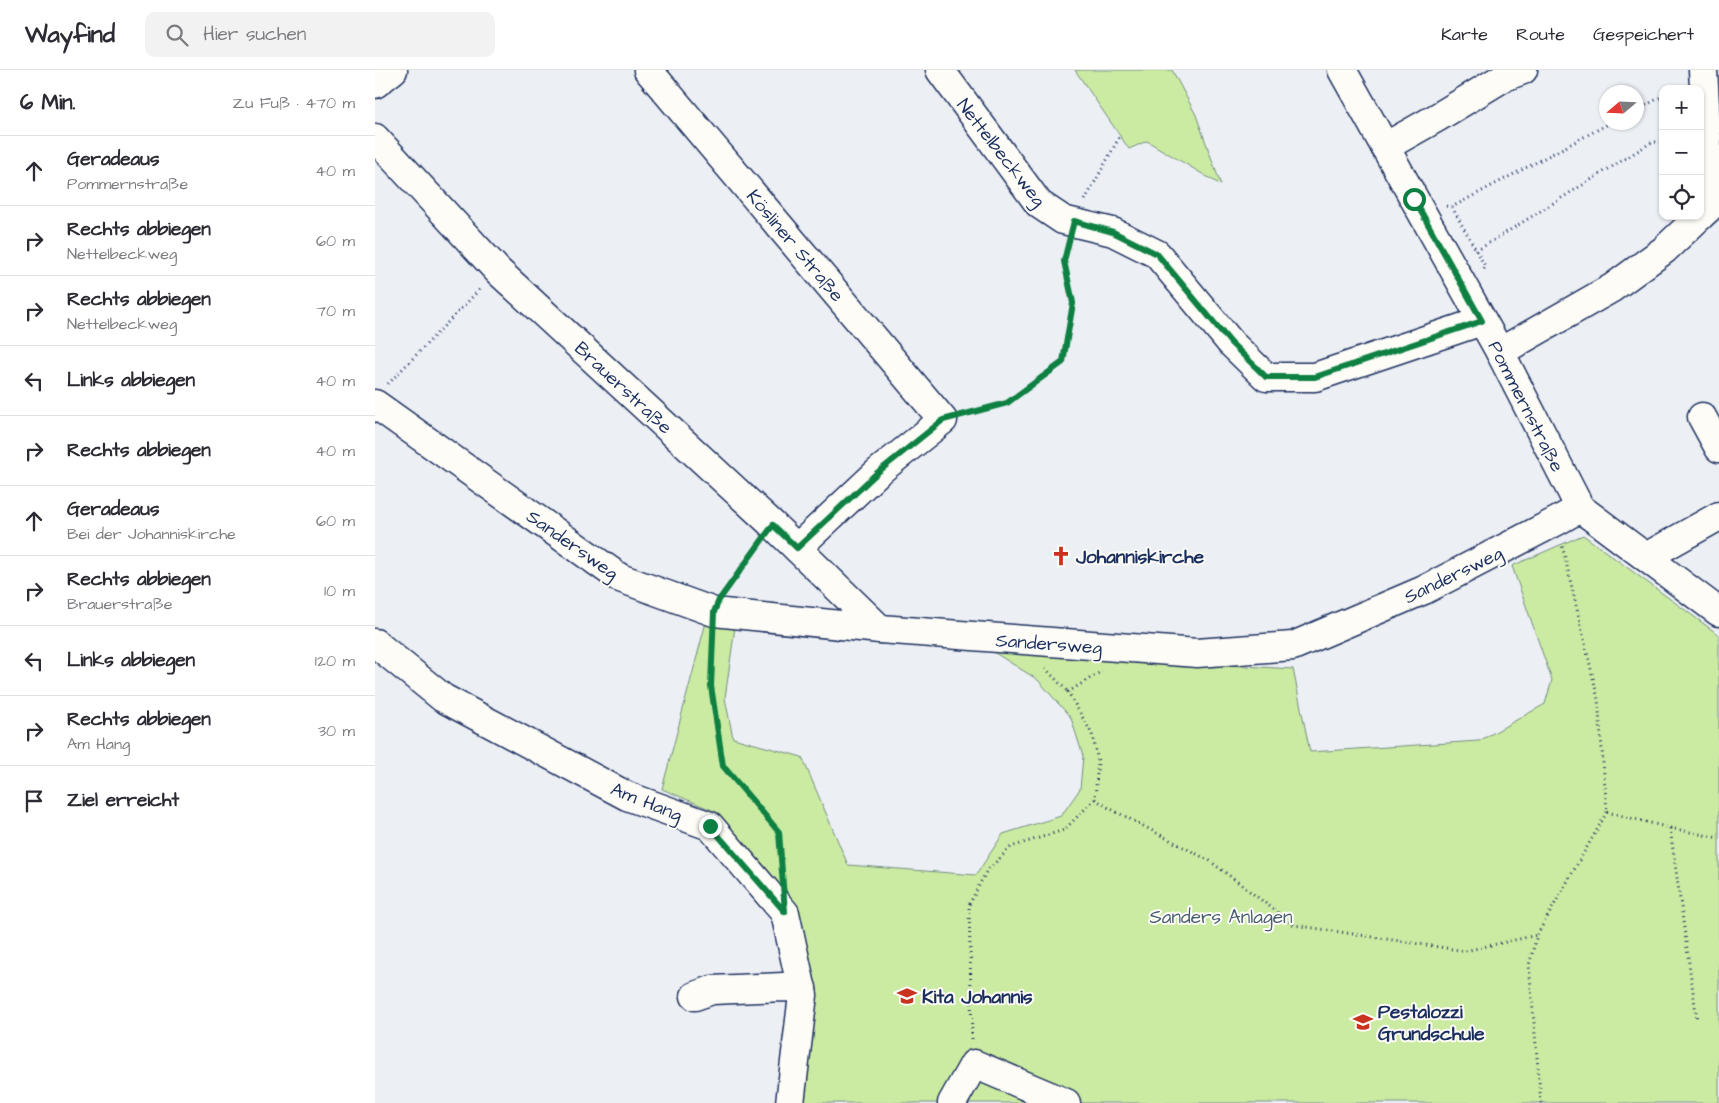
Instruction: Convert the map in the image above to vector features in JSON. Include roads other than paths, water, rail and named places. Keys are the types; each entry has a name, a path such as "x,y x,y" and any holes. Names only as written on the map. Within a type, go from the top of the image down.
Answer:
{"street":[{"path":"375,84 393,70"},
{"name":"Kösliner Straße","path":"648,70 943,420 878,472 797,548"},
{"name":"Nettelbeckweg","path":"940,70 1039,204 1063,220 1074,221 1113,232 1157,254 1231,343 1266,377 1315,377 1482,321"},
{"name":"Pommernstraße","path":"1342,70 1500,352 1580,508"},
{"path":"1385,146 1505,77 1523,70"},
{"path":"1703,70 1711,206 1704,212"},
{"name":"Brauerstraße","path":"375,138 498,271 773,525 880,630"},
{"path":"1500,352 1613,288 1664,250 1696,220"},
{"name":"Sandersweg","path":"381,394 620,578 714,612 880,630 1197,653 1293,646 1424,590 1557,522 1580,508"},
{"path":"1702,417 1719,448"},
{"path":"1580,508 1719,612"},
{"path":"1646,557 1719,516"},
{"name":"Am Hang","path":"375,644 443,698 627,796 710,826 785,912 803,995 790,1103"},
{"path":"695,996 712,990 783,986 802,988"},
{"path":"951,1103 974,1064 1066,1103"}],"place":[{"name":"Johanniskirche","path":"1061,556"},
{"name":"Kita Johannis","path":"907,996"},
{"name":"Pestalozzi Grundschule","path":"1363,1022"}],"park label":[{"name":"Sanders Anlagen","path":"1221,916"}]}
